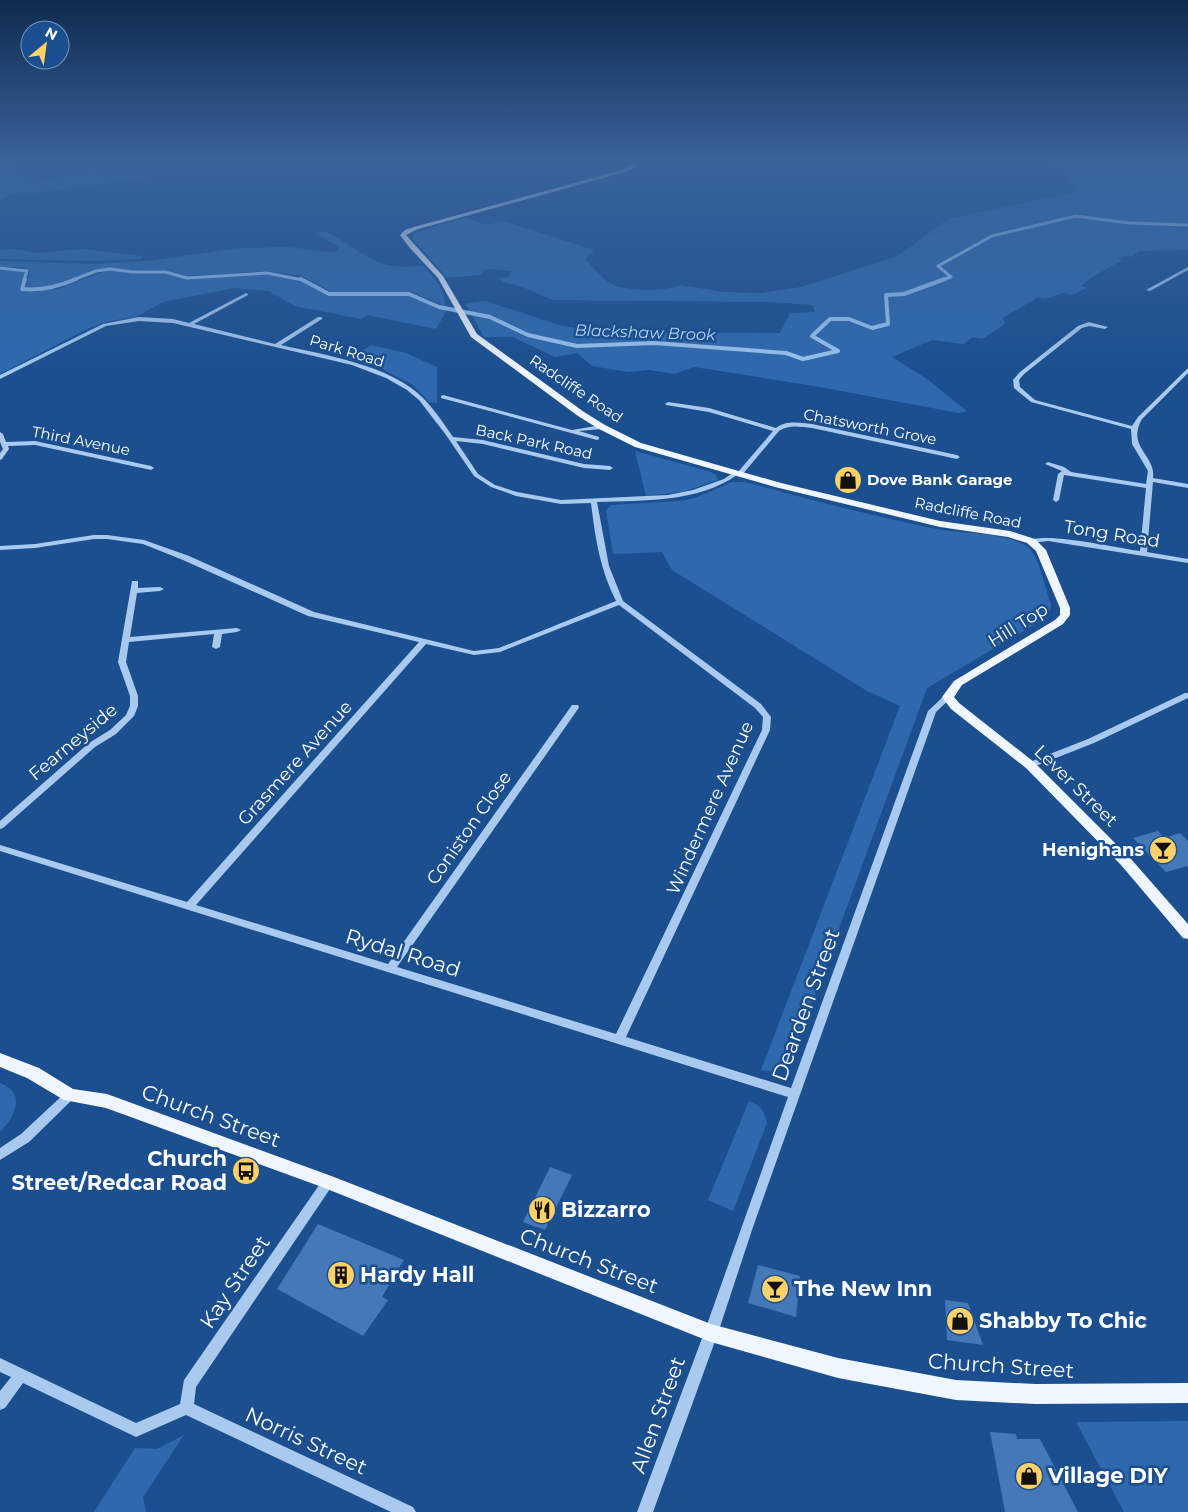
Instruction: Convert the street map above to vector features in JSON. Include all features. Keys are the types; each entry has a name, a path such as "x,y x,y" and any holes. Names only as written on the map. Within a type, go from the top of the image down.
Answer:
{"main road":[{"name":"Radcliffe Road","path":"405,233 403,235 411,246 441,277 474,335 558,398 602,427 638,445 878,510 940,524 1010,534 1031,541"},
{"name":"Hill Top","path":"948,697 952,688 958,683 1059,622 1065,615 1065,608 1041,550 1031,541"},
{"name":"Lever Street","path":"948,697 955,706 1030,766 1126,862 1188,934"},
{"name":"Church Street","path":"0,1060 33,1073 70,1096 106,1101 328,1182 711,1333 838,1368 956,1390 1036,1394 1188,1393"}],"street":[{"path":"1155,291 1148,290 1187,269"},
{"path":"191,324 246,294"},
{"path":"223,299 233,301"},
{"path":"277,345 320,318"},
{"name":"Park Road","path":"0,377 88,332 114,322 162,320 191,324 356,365 395,381 411,390 421,400 476,475 501,490 552,501 594,502 677,496 726,480 738,473"},
{"path":"310,324 321,326"},
{"path":"1105,327 1089,324 1080,327 1022,373 1016,380 1017,388 1034,400 1134,428"},
{"path":"1143,553 1151,469 1135,444 1134,428 1140,418 1188,370"},
{"path":"443,397 597,438"},
{"path":"668,404 687,405 777,430"},
{"name":"Chatsworth Grove","path":"738,473 777,430 791,424 801,424 957,457"},
{"path":"570,431 602,427"},
{"path":"0,434 5,444 4,453 0,458"},
{"name":"Back Park Road","path":"452,440 483,442 584,466 610,468"},
{"name":"Third Avenue","path":"5,444 36,443 151,468"},
{"path":"1048,464 1062,468 1068,473"},
{"path":"1056,500 1061,474 1068,473 1188,486"},
{"name":"Windermere Avenue","path":"594,502 602,554 610,586 620,602 758,706 767,717 766,730 620,1040"},
{"path":"0,548 28,547 94,537 144,542 186,558 311,614 474,653 494,651 620,602"},
{"name":"Tong Road","path":"1031,541 1048,539 1188,561"},
{"name":"Fearneyside","path":"0,826 92,745 117,728 130,716 134,706 134,696 122,662 135,587 160,590"},
{"path":"126,640 237,630"},
{"path":"216,648 218,632"},
{"name":"Grasmere Avenue","path":"189,906 424,642"},
{"path":"1030,766 1092,742 1188,695"},
{"name":"Dearden Street","path":"711,1333 746,1227 932,711 948,697"},
{"name":"Coniston Close","path":"390,969 575,707"},
{"name":"Rydal Road","path":"0,848 794,1094"},
{"path":"0,1155 25,1138 70,1096"},
{"name":"Kay Street","path":"186,1408 189,1385 328,1182"},
{"name":"Allen Street","path":"645,1512 711,1333"},
{"path":"0,1366 136,1430 186,1408"},
{"path":"0,1403 21,1376"},
{"name":"Norris Street","path":"186,1408 408,1512"}],"shaded area":[{"path":"315,233 329,233 384,264 423,266 441,289 445,306 411,292 332,292 302,276 267,271 186,276 157,270 134,271 106,268 93,271 55,287 26,288 30,271 20,267 0,267 0,261 93,264 148,261 239,248 289,247 329,252 338,251 339,247"},
{"path":"416,233 539,233 594,250 585,259 611,284 626,288 656,290 680,285 724,292 760,293 801,287 898,256 930,233 1188,233 1188,250 1139,251 1131,257 1126,255 1118,259 1122,260 1081,286 1087,288 1073,295 1063,293 1044,299 1038,297 1003,318 1005,324 982,339 973,337 963,344 932,340 892,357 927,379 967,411 959,413 814,386 694,367 674,374 649,370 628,372 592,366 577,353 555,357 513,337 484,337 465,303 486,301 562,326 613,332 780,333 790,313 815,312 813,305 770,302 553,300 525,288 503,282 498,278 508,277 512,271 487,269 479,275 447,278 413,239"},
{"path":"14,249 38,253 82,249 143,256 140,259 95,261 0,259 0,250"},
{"path":"0,269 17,269 25,272 19,290 30,292 58,289 108,270 131,273 163,273 186,279 267,274 297,278 328,295 407,295 437,308 447,310 436,329 367,315 361,319 295,306 269,291 234,288 163,302 136,317 109,321 89,328 0,374"},
{"path":"371,345 406,353 437,367 437,403 429,402 413,385 382,369 349,359"},
{"path":"635,451 711,472 716,475 718,480 682,492 646,496"},
{"path":"732,482 745,482 840,507 937,529 985,534 1010,539 1029,548 1033,552 1051,604 1050,611 1039,622 927,688 792,1057 782,1068 775,1071 761,1070 900,706 867,691 672,570 662,552 613,554 606,510 611,505 679,501 695,498"},
{"path":"0,1083 14,1093 16,1106 14,1113 0,1132"},
{"path":"749,1101 761,1109 767,1123 733,1211 708,1200"},
{"path":"1188,1421 1188,1512 1124,1512 1076,1422"},
{"path":"184,1435 143,1497 146,1512 94,1512 135,1448 157,1449"}],"building":[{"name":"Henighans","path":"1158,831 1164,838 1180,833 1188,841 1188,866 1166,872 1133,838"},
{"name":"Bizzarro","path":"550,1167 572,1175 545,1230 523,1222"},
{"name":"Hardy Hall","path":"318,1224 404,1260 382,1297 388,1300 363,1336 277,1289"},
{"name":"The New Inn","path":"758,1265 800,1276 796,1317 748,1303"},
{"name":"Shabby To Chic","path":"945,1300 968,1303 983,1345 947,1340"},
{"name":"Village DIY","path":"990,1432 1016,1434 1017,1439 1040,1439 1078,1512 1005,1512"}],"waterway":[{"name":"Blackshaw Brook","path":"945,279 951,277 938,266 992,236 1006,233"},
{"name":"Blackshaw Brook","path":"0,268 27,271 24,280"},
{"name":"Blackshaw Brook","path":"73,280 96,271 110,269 132,272 165,272 187,278 267,273 303,280"},
{"name":"Blackshaw Brook","path":"25,279 22,289 50,288 76,279"},
{"name":"Blackshaw Brook","path":"303,280 329,294 409,294 439,307 490,317 528,335 577,346 654,343 786,353 803,359 838,351 812,336 830,319 849,319 872,328 888,324 886,295 904,294 945,279"}],"place":[{"name":"Dove Bank Garage","path":"848,480"},
{"name":"Henighans","path":"1163,850"},
{"name":"Church Street/Redcar Road","path":"246,1171"},
{"name":"Bizzarro","path":"542,1210"},
{"name":"Hardy Hall","path":"341,1275"},
{"name":"The New Inn","path":"775,1289"},
{"name":"Shabby To Chic","path":"960,1321"},
{"name":"Village DIY","path":"1029,1476"}]}
